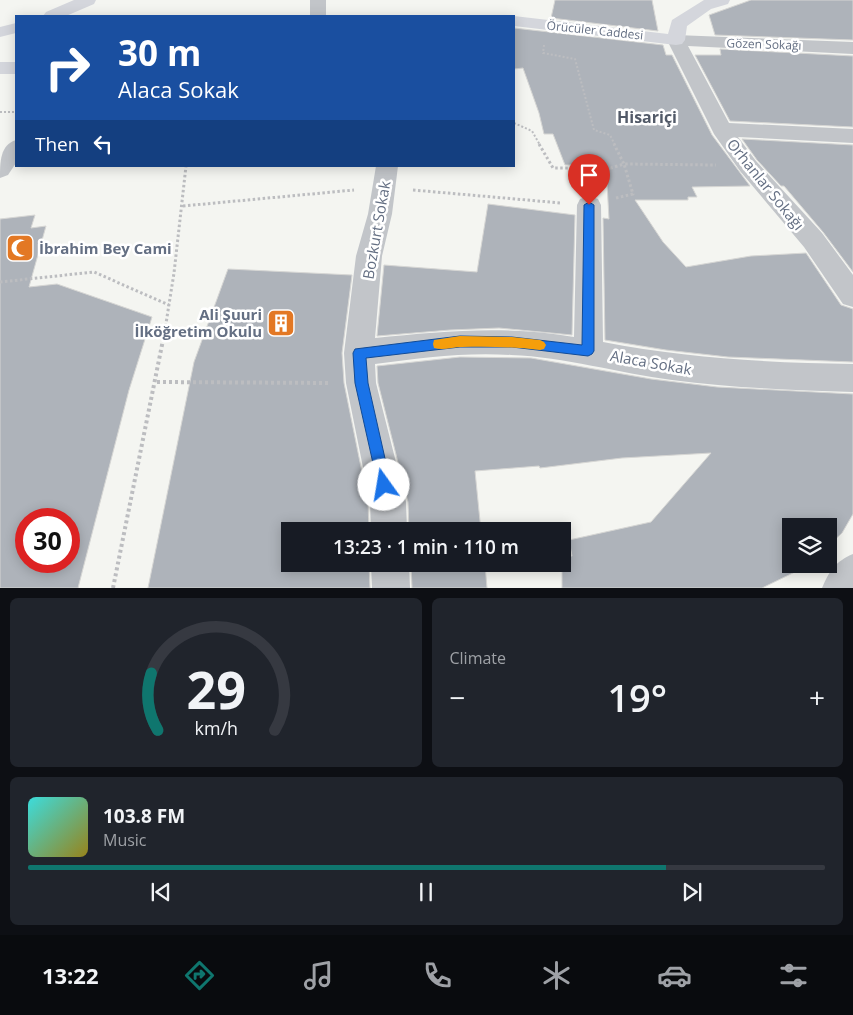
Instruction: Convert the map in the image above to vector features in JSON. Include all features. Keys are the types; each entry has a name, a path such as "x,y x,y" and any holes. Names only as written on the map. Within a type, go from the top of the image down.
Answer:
{"main road":[{"path":"54,15 88,0"},
{"path":"676,40 678,24 705,5 722,0"},
{"name":"Örücüler Caddesi","path":"515,21 676,40"},
{"path":"0,32 15,28"},
{"path":"0,68 15,68"}],"street":[{"path":"318,0 318,15"},
{"name":"Gözen Sokağı","path":"676,40 853,48"},
{"name":"Orhanlar Sokağı","path":"676,40 700,90 722,129 748,166 812,240 853,296"},
{"path":"722,129 853,136"},
{"path":"0,170 15,148"},
{"name":"Bozkurt Sokak","path":"386,177 380,214 369,256 360,353 361,383 388,502 389,522"},
{"path":"588,351 589,205"},
{"name":"Alaca Sokak","path":"360,353 460,342 512,342 588,351 679,368 752,375 853,378"},
{"path":"390,572 391,588"},
{"path":"841,588 853,573"}],"path":[{"path":"515,123 532,131 553,168 611,168 624,164 610,135 594,130 575,60 543,52 547,25"},
{"path":"0,112 15,112"},
{"path":"113,588 157,382 183,206 186,167"},
{"path":"183,206 386,177"},
{"path":"0,282 94,272 169,305"},
{"path":"157,382 361,383"}],"building":[{"path":"555,0 652,0 658,31 551,18"},
{"path":"751,0 853,0 853,40 715,35 709,15"},
{"path":"515,28 663,45 666,55 672,55 712,135 750,186 692,187 697,197 688,197 688,200 635,200 663,242 686,267 751,256 806,253 841,305 853,309 853,362 728,357 666,350 605,340 603,218 609,219 606,165 565,165 553,134 544,134 539,113 523,68 515,69"},
{"path":"720,49 853,56 853,127 730,121 695,55 721,55"},
{"path":"742,139 853,145 853,272 823,232 784,186 781,186 757,160"},
{"path":"488,204 575,215 572,335 499,328 377,336 384,265 477,272"},
{"path":"35,215 31,228 46,226 29,287 57,284 152,317 129,390 78,588 0,588 0,219"},
{"path":"228,269 352,275 342,353 344,383 368,502 369,522 281,522 281,572 369,572 370,588 148,588 194,362"},
{"path":"460,357 531,358 651,379 717,387 853,394 853,514 842,533 837,538 837,518 782,518 782,573 793,573 762,588 562,588 562,572 571,572 571,540 651,522 711,453 622,458 540,468 539,466 475,471 480,522 409,522 408,502 378,383 377,366"},
{"path":"411,572 486,572 487,588 412,588"}],"slow traffic":[{"path":"439,344 512,342 540,345"}],"place":[{"name":"İbrahim Bey Cami","path":"20,248"},
{"name":"Ali Şuuri İlköğretim Okulu","path":"281,323"}],"district":[{"name":"Hisariçi","path":"647,117"}],"route":[{"path":"384,485 361,383 360,353 460,342 512,342 588,351 589,205"}]}
